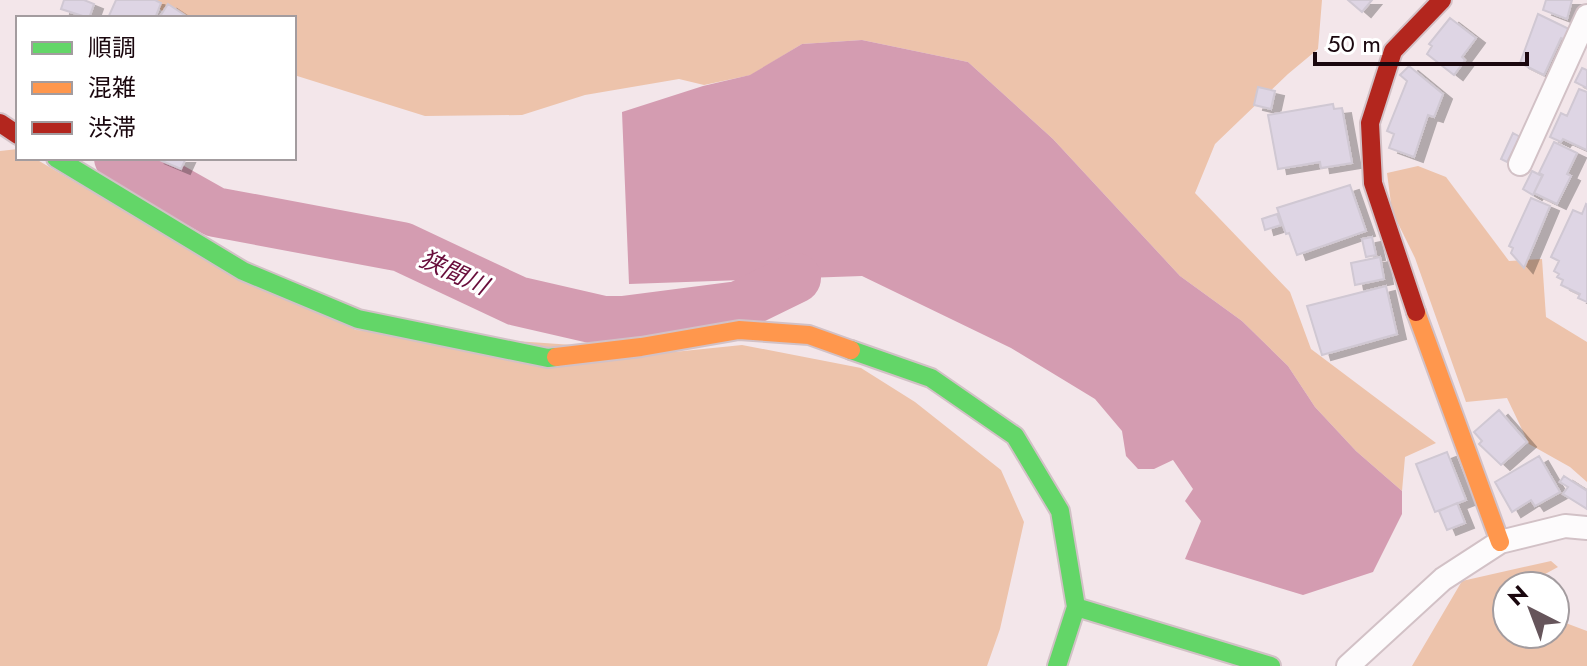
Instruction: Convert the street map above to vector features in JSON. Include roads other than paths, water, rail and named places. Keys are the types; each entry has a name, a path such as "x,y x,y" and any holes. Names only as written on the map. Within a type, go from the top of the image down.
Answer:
{"street":[{"path":"1442,0 1393,51 1370,123 1373,183 1395,253 1500,542"},
{"path":"1520,164 1587,16"},
{"path":"59,160 243,271 358,319 548,358 641,347 739,330 809,335 931,378 1015,436 1060,511 1076,607 1057,666"},
{"path":"1348,666 1443,579 1500,542 1565,526 1587,528"},
{"path":"1076,607 1271,666"}],"waterway":[{"name":"狭間川","path":"123,160 215,212 402,247 517,301 604,321 739,306 796,278"}]}
